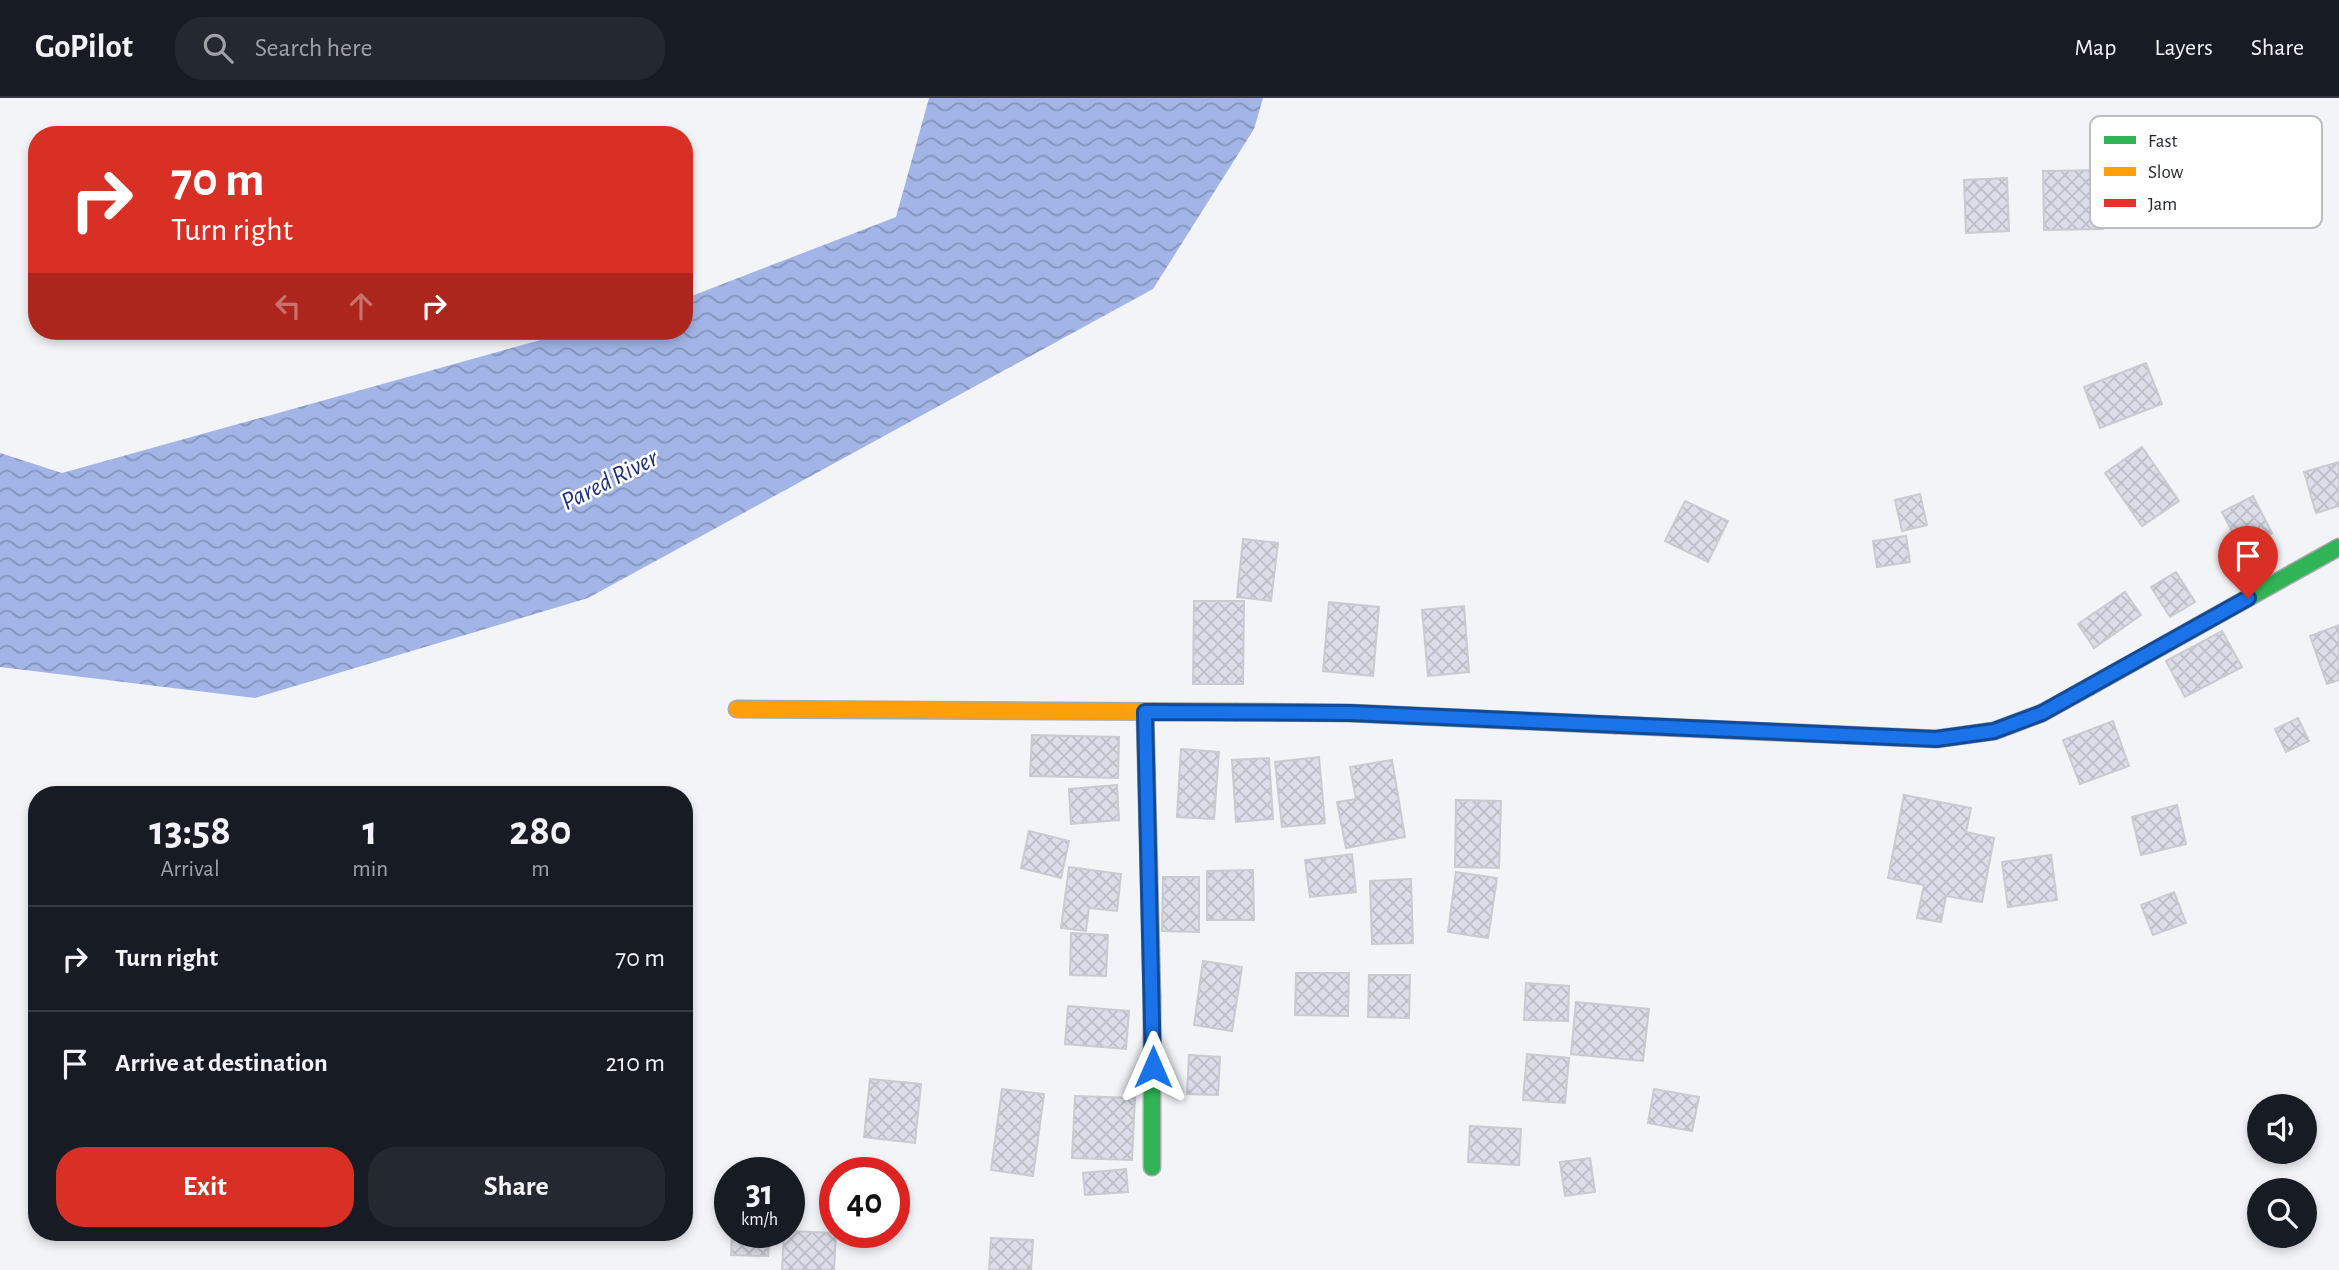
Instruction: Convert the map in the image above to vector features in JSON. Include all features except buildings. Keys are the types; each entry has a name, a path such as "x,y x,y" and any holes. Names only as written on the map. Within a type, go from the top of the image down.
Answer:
{"street":[{"path":"737,709 1350,713 1936,739 1994,731 2042,713 2339,547"},
{"path":"1145,712 1153,1017 1152,1167"}],"water":[{"name":"Pared River","path":"929,98 1263,98 1254,129 1153,289 588,598 255,698 0,667 0,453 62,473 541,340 693,340 693,296 896,217"}],"traffic: fast":[{"path":"2089,687 2339,547"},
{"path":"1236,712 1350,713 1616,725"},
{"path":"1152,997 1152,1167"}],"traffic: slow":[{"path":"737,709 1236,712"},
{"path":"1145,712 1152,997"}],"traffic: jam":[{"path":"1616,725 1936,739 1994,731 2042,713 2089,687"}],"route":[{"path":"1153,1067 1145,712 1350,713 1936,739 1994,731 2042,713 2248,598"}]}
